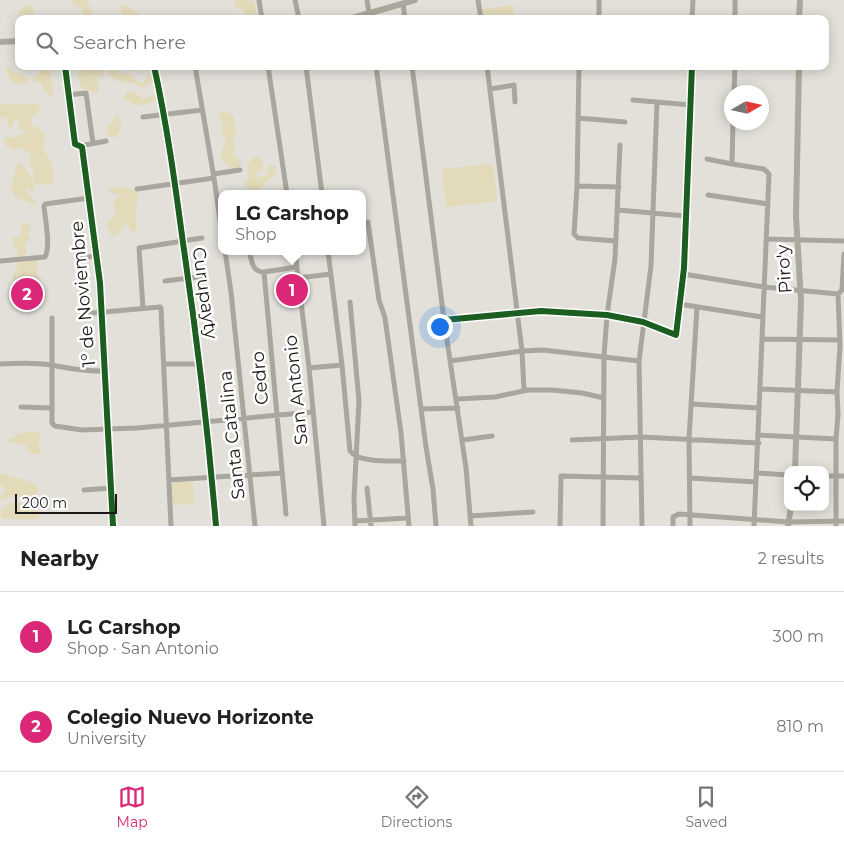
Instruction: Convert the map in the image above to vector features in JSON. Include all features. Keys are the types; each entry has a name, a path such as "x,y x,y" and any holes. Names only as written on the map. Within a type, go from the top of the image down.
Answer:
{"main road":[{"path":"372,15 415,0"},
{"path":"799,15 800,0"},
{"path":"0,42 15,41"},
{"name":"Piro'y","path":"796,466 801,291 796,200 799,70"},
{"path":"789,524 791,511"}],"street":[{"path":"259,0 261,15"},
{"path":"295,0 298,15"},
{"path":"367,0 369,15"},
{"path":"478,0 480,15"},
{"path":"599,0 599,15"},
{"path":"692,15 693,0"},
{"path":"735,0 735,15"},
{"path":"404,4 405,15"},
{"name":"1º de Noviembre","path":"65,70 75,144 80,146 90,198 97,256 102,312 113,526"},
{"name":"Curupayty","path":"155,70 176,183 200,364 216,526"},
{"path":"196,70 218,205"},
{"path":"269,70 286,190"},
{"path":"306,70 322,190"},
{"path":"377,70 433,489 436,526"},
{"path":"413,70 444,320 463,440 471,526"},
{"path":"488,70 522,350 524,390"},
{"path":"579,70 577,186 574,230 576,236 616,241"},
{"path":"444,320 541,310 607,314 643,322 676,335 683,274 692,70"},
{"path":"734,85 735,70"},
{"path":"490,89 514,85 515,102"},
{"path":"68,95 86,93 93,142"},
{"path":"632,100 691,105"},
{"path":"642,526 639,361 651,266 657,102"},
{"path":"143,117 202,110"},
{"path":"578,118 625,122"},
{"path":"732,164 733,130"},
{"path":"80,146 106,141"},
{"path":"603,526 604,356 607,314 615,259 620,145"},
{"path":"707,159 764,169 769,174 762,317 759,443 754,523"},
{"path":"137,189 240,170"},
{"path":"577,186 619,188"},
{"path":"708,196 768,204"},
{"path":"0,261 45,257 47,254 47,242 44,206 90,198"},
{"path":"618,210 686,216"},
{"path":"368,222 379,300 385,318 404,461 409,526"},
{"path":"143,308 138,250 141,247 202,238"},
{"path":"766,239 844,241"},
{"path":"836,523 836,439 841,413 837,392 841,320 838,294 842,290 844,254"},
{"name":"Santa Catalina","path":"225,255 244,419 254,526"},
{"path":"250,255 254,268 258,271 264,272 297,266"},
{"name":"San Antonio","path":"296,255 314,412 324,526"},
{"path":"329,255 350,451 357,457 384,462 404,461"},
{"path":"79,258 97,256"},
{"name":"Cedro","path":"264,272 286,514"},
{"path":"298,278 331,274"},
{"path":"683,274 801,291 838,294"},
{"path":"165,282 206,276"},
{"path":"350,302 360,401 354,498 355,524 408,518"},
{"path":"679,304 762,317"},
{"path":"690,526 689,439 697,307"},
{"path":"82,314 162,308 171,526"},
{"path":"52,318 51,365 54,425 74,430 107,429 314,412"},
{"path":"762,339 839,340"},
{"path":"450,361 522,350 543,350 639,361"},
{"path":"0,364 26,363 51,365 89,372 105,371"},
{"path":"164,364 200,364"},
{"path":"309,368 342,365"},
{"path":"760,389 837,392"},
{"path":"457,399 495,397 524,390 582,393 604,398"},
{"path":"691,404 759,408"},
{"path":"21,407 52,408"},
{"path":"421,409 458,408"},
{"path":"759,435 836,439"},
{"path":"463,440 492,436"},
{"path":"572,440 641,437 759,443"},
{"path":"169,480 282,473"},
{"path":"757,473 784,475"},
{"path":"560,526 561,476 640,478"},
{"path":"829,476 844,476"},
{"path":"690,478 756,482"},
{"path":"84,490 111,488"},
{"path":"367,488 371,523"},
{"path":"470,516 533,512"},
{"path":"673,526 673,517 679,514 754,523 836,523 844,521"}],"shaded area":[{"path":"72,0 87,0 93,15 83,15 82,8 72,3"},
{"path":"234,0 247,0 254,2 257,13 256,15 244,15 242,9 236,8"},
{"path":"119,4 130,8 139,13 139,15 123,15"},
{"path":"25,5 33,7 35,12 33,15 18,15 19,11"},
{"path":"513,5 514,15 483,15 482,9"},
{"path":"8,66 16,74 22,74 23,78 28,77 27,82 18,84 12,82 6,71"},
{"path":"39,70 52,70 50,79 53,85 52,97 44,91 41,83 33,80 33,77 39,74"},
{"path":"79,70 103,70 104,77 97,75 99,90 97,93 81,88 80,79 76,75"},
{"path":"118,70 121,74 129,73 128,70 132,70 130,74 139,83 144,82 149,74 154,79 150,84 142,88 135,84 112,78 108,71"},
{"path":"128,91 134,92 144,99 153,94 157,99 140,106 124,99"},
{"path":"0,102 9,105 31,103 40,106 39,112 32,117 32,126 36,126 45,134 43,149 51,161 54,179 51,184 34,183 33,169 29,164 31,155 21,147 14,151 5,145 4,140 6,137 17,138 27,130 17,130 20,120 18,119 9,128 6,117 0,117"},
{"path":"228,112 234,117 236,136 232,140 236,148 233,153 241,161 240,167 236,169 232,169 221,159 221,152 227,140 222,134 223,126 218,115"},
{"path":"118,113 121,129 115,138 109,137 107,129"},
{"path":"254,157 260,158 263,169 255,173 258,178 268,174 268,167 271,165 276,167 275,175 265,182 263,187 253,190 246,187 245,182 249,179 247,165"},
{"path":"19,163 28,171 32,179 34,190 31,191 27,188 26,190 36,203 33,205 15,197 11,188 17,164"},
{"path":"493,164 497,201 446,207 442,169"},
{"path":"126,187 138,192 137,229 132,232 126,223 117,235 111,236 107,228 107,222 114,217 116,209 113,205 121,195 110,193 109,188"},
{"path":"23,222 28,223 31,228 28,234 30,239 24,245 27,250 25,255 38,260 39,281 28,285 21,280 15,281 12,276 18,265 16,256 20,252 14,246 12,237 20,238 21,224"},
{"path":"45,289 46,299 25,301 25,290"},
{"path":"24,432 41,432 38,443 41,448 40,454 31,454 26,451 29,440 24,446 8,441 17,437 14,433 22,434"},
{"path":"0,473 34,483 38,488 37,494 29,498 15,495 1,501 0,497 5,492 5,489 0,484"},
{"path":"176,482 193,482 194,504 173,505 172,485"},
{"path":"10,503 21,503 25,510 34,510 38,512 40,517 32,520 1,518 1,510"}],"cycle path":[{"path":"66,70 75,144 82,147 100,283 113,526"},
{"path":"155,70 170,154 193,314 206,419 216,526"},
{"path":"444,320 541,311 607,315 643,322 676,335 684,268 692,70"}],"place":[{"name":"LG Carshop","path":"292,290"},
{"name":"Colegio Nuevo Horizonte","path":"27,294"}]}
